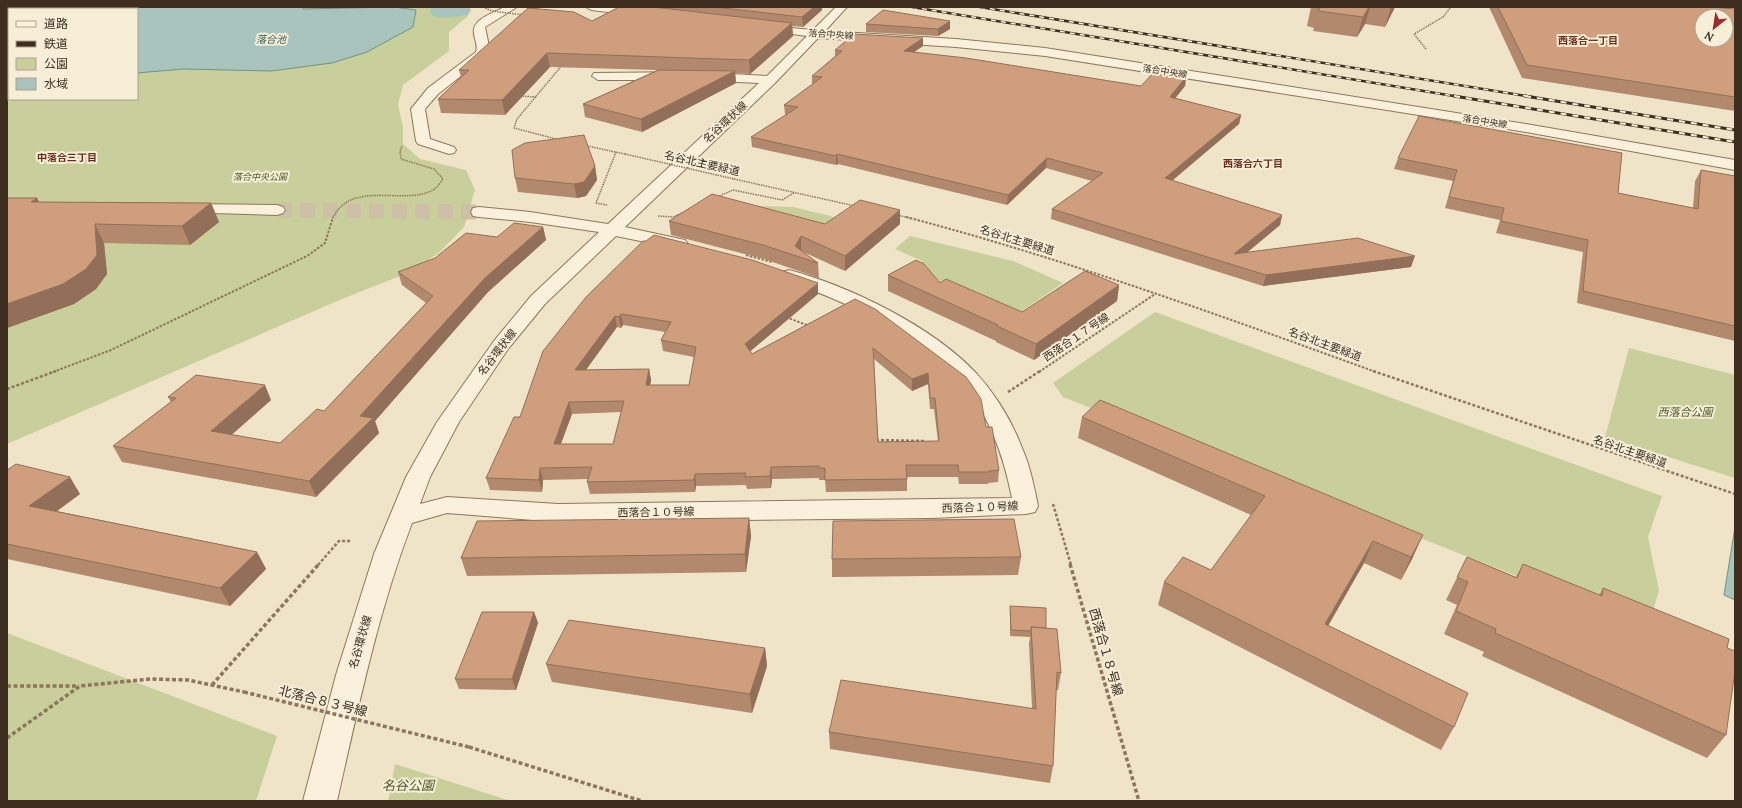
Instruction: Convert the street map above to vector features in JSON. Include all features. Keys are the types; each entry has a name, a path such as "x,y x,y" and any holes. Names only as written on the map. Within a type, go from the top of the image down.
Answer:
{"street":[{"path":"449,150 423,141 418,109 433,91 481,54 484,46 478,30 480,25 512,7"},
{"path":"591,7 655,14"},
{"name":"名谷環状線","path":"320,801 351,675 380,576 402,517 418,477 440,436 484,367 538,300 770,80 840,8"},
{"name":"落合中央線","path":"753,22 819,30 1045,52 1519,127 1735,165"},
{"name":"落合中央線","path":"819,30 958,37 1055,47 1531,121 1735,157"},
{"path":"598,76 685,76 770,80"},
{"path":"166,209 277,210"},
{"path":"479,212 522,215 612,229 702,249"},
{"name":"西落合１０号線","path":"402,517 447,505 558,513 931,509 1026,506 1018,472 1007,440 991,408 970,378 938,351 903,325 860,302 810,282 767,268"}],"path":[{"path":"483,7 492,11 530,16"},
{"path":"541,7 535,8 543,10"},
{"path":"1426,49 1414,34 1443,17 1451,7"},
{"path":"562,141 531,134 514,128 517,120 566,61"},
{"path":"520,96 536,97"},
{"path":"7,389 111,350 307,256 325,243 332,216 347,202 370,195 420,195 435,189 443,180 434,169 401,159 400,152 403,144"},
{"name":"名谷北主要緑道","path":"585,146 858,207"},
{"path":"608,205 596,203 616,152"},
{"path":"713,199 733,190 782,200 794,192"},
{"path":"652,216 673,217 686,211"},
{"name":"名谷北主要緑道","path":"894,215 1031,252 1155,293 1461,402 1735,494"},
{"name":"西落合１７号線","path":"1006,394 1155,293"},
{"path":"785,317 811,327"},
{"path":"871,440 926,441"},
{"name":"西落合１８号線","path":"1054,508 1139,801"},
{"path":"212,686 339,541 351,541"},
{"name":"北落合８３号線","path":"7,738 80,686 150,679 188,680 244,692 469,747 642,801"},
{"path":"7,686 80,686"}],"green space":[{"name":"落合中央公園","path":"7,7 468,7 468,16 449,32 449,51 403,85 398,105 403,127 403,144 420,159 466,170 475,190 464,227 440,252 410,272 342,299 7,444"},
{"path":"759,206 793,207 843,219 821,233 748,215"},
{"path":"910,236 1013,261 1063,283 1013,317 911,270 922,261 895,249"},
{"path":"1155,312 1662,496 1648,537 1659,590 1648,628 1063,397 1053,383"},
{"name":"西落合公園","path":"1629,348 1735,375 1735,478 1605,437"},
{"path":"7,633 277,736 256,801 7,801"},
{"name":"名谷公園","path":"395,764 511,801 388,801"}],"water":[{"name":"落合池","path":"302,7 303,9 394,7 416,10 413,27 367,52 332,63 271,71 183,69 138,73 138,8 129,8"},
{"path":"1735,527 1735,600 1724,595"}],"building":[{"path":"619,7 653,7 792,23 749,60 547,53 502,100 438,99 469,70 459,70 528,8 574,12 592,21"},
{"path":"714,7 814,7 802,17"},
{"path":"1312,7 1369,7 1363,17 1318,11 1320,8"},
{"path":"1498,7 1724,8 1694,8 1694,48 1734,48 1735,9 1735,97 1527,65"},
{"path":"883,10 950,21 938,29 866,24"},
{"path":"854,34 923,38 904,51 966,58 1141,86 1154,72 1186,77 1170,97 1241,115 1165,178 1282,215 1234,254 1358,238 1415,256 1266,275 1052,209 1103,173 1047,158 1008,195 837,154 836,156 751,137 798,107 784,105 822,77 812,76 842,51 835,50"},
{"path":"659,70 735,71 641,119 583,104"},
{"path":"1419,116 1622,153 1618,193 1698,209 1701,170 1735,176 1735,326 1583,291 1588,240 1501,221 1504,208 1449,197 1457,170 1398,158"},
{"path":"584,135 595,166 584,182 574,184 515,178 512,150 525,143"},
{"path":"712,194 825,224 860,200 900,210 845,256 801,236 795,246 818,263 763,245 669,221"},
{"path":"7,198 37,198 31,202 211,203 182,226 95,224 97,255 86,269 63,284 7,304"},
{"path":"514,223 543,227 485,278 360,416 373,418 309,481 113,446 176,398 168,397 196,375 265,385 211,431 280,443 317,409 324,411 433,296 398,272 435,258 466,233 497,237"},
{"path":"654,235 752,260 818,283 745,344 752,354 855,299 875,309 966,377 981,399 986,427 992,427 999,470 989,472 959,472 958,465 906,465 907,479 825,480 825,468 819,468 819,466 771,467 770,476 745,477 746,473 695,474 694,480 587,482 592,467 540,468 539,480 486,478 514,417 520,417 543,351 586,297 643,241 646,241","holes":["621,314 671,322 661,340 696,347 689,385 646,385 649,369 575,370 615,316 619,317","873,348 912,379 928,373 930,398 935,398 939,441 878,442","624,401 613,444 554,444 569,402"]},
{"path":"916,260 924,264 940,283 946,279 1022,312 1085,271 1119,285 1036,344 888,275"},
{"path":"1100,400 1423,535 1411,557 1373,541 1325,624 1468,693 1454,727 1164,582 1183,557 1211,570 1265,496 1082,417"},
{"path":"16,464 70,477 29,506 257,552 220,588 7,544 7,470"},
{"path":"749,518 745,554 461,558 477,521"},
{"path":"1014,519 1021,557 832,559 833,521"},
{"path":"1467,557 1517,578 1523,564 1602,596 1603,588 1729,639 1727,648 1735,651 1735,671 1726,735 1495,633 1496,629 1456,611 1468,582 1457,577"},
{"path":"1010,606 1046,608 1046,628 1031,627 1031,631 1011,630"},
{"path":"482,612 534,612 512,679 455,679"},
{"path":"569,620 765,648 750,694 546,664"},
{"path":"1031,627 1057,629 1061,673 1057,672 1053,766 829,732 841,680 1036,709"}],"waterway":[{"path":"442,11 459,10"}],"tunnel":[{"path":"277,210 479,212"}],"railway":[{"path":"912,7 1460,97"},
{"path":"980,7 1532,97"},
{"path":"1454,96 1735,142"},
{"path":"1525,96 1735,130"}],"district":[{"name":"西落合一丁目","path":"1588,40"},
{"name":"中落合三丁目","path":"67,157"},
{"name":"西落合六丁目","path":"1253,163"}]}
